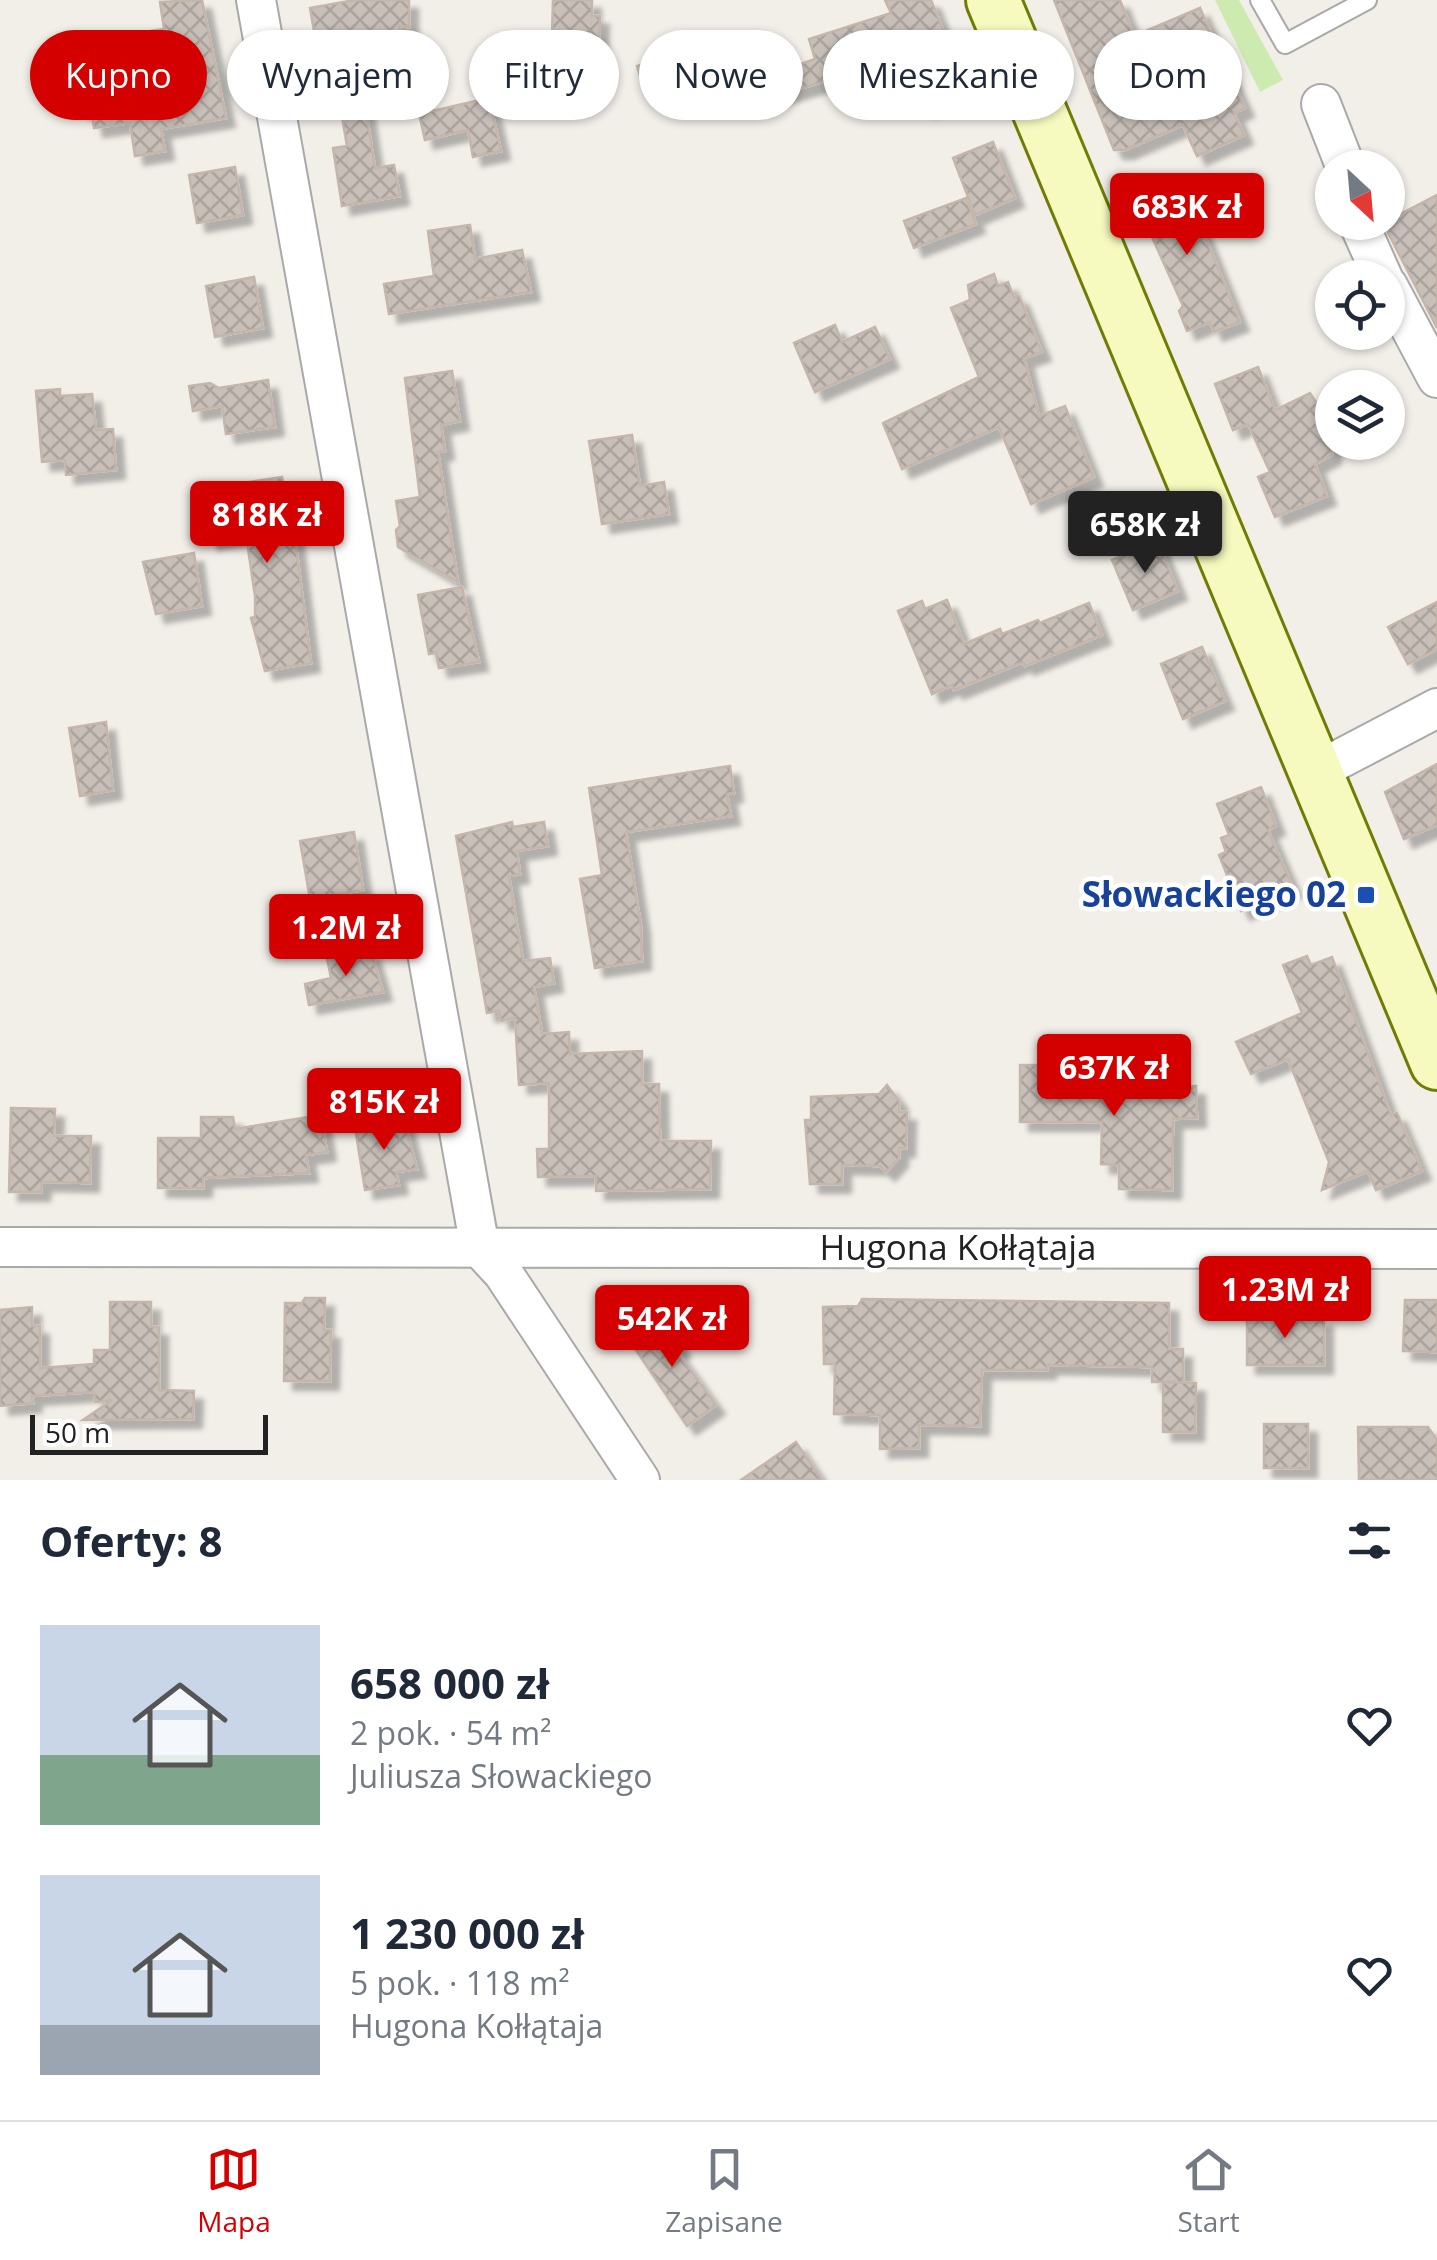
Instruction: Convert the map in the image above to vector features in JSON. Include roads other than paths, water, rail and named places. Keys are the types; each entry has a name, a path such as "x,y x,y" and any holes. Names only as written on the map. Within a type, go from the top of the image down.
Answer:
{"street":[{"path":"256,0 480,1248 504,1273 640,1480"},
{"path":"993,0 1437,1063"},
{"path":"1321,104 1339,150"},
{"path":"1405,318 1437,378"},
{"path":"1315,772 1437,708"},
{"name":"Hugona Kołłątaja","path":"0,1247 1437,1248"}],"lane":[{"path":"1260,0 1284,44 1367,0"}],"place":[{"name":"Słowackiego 02","path":"1366,895"}]}
